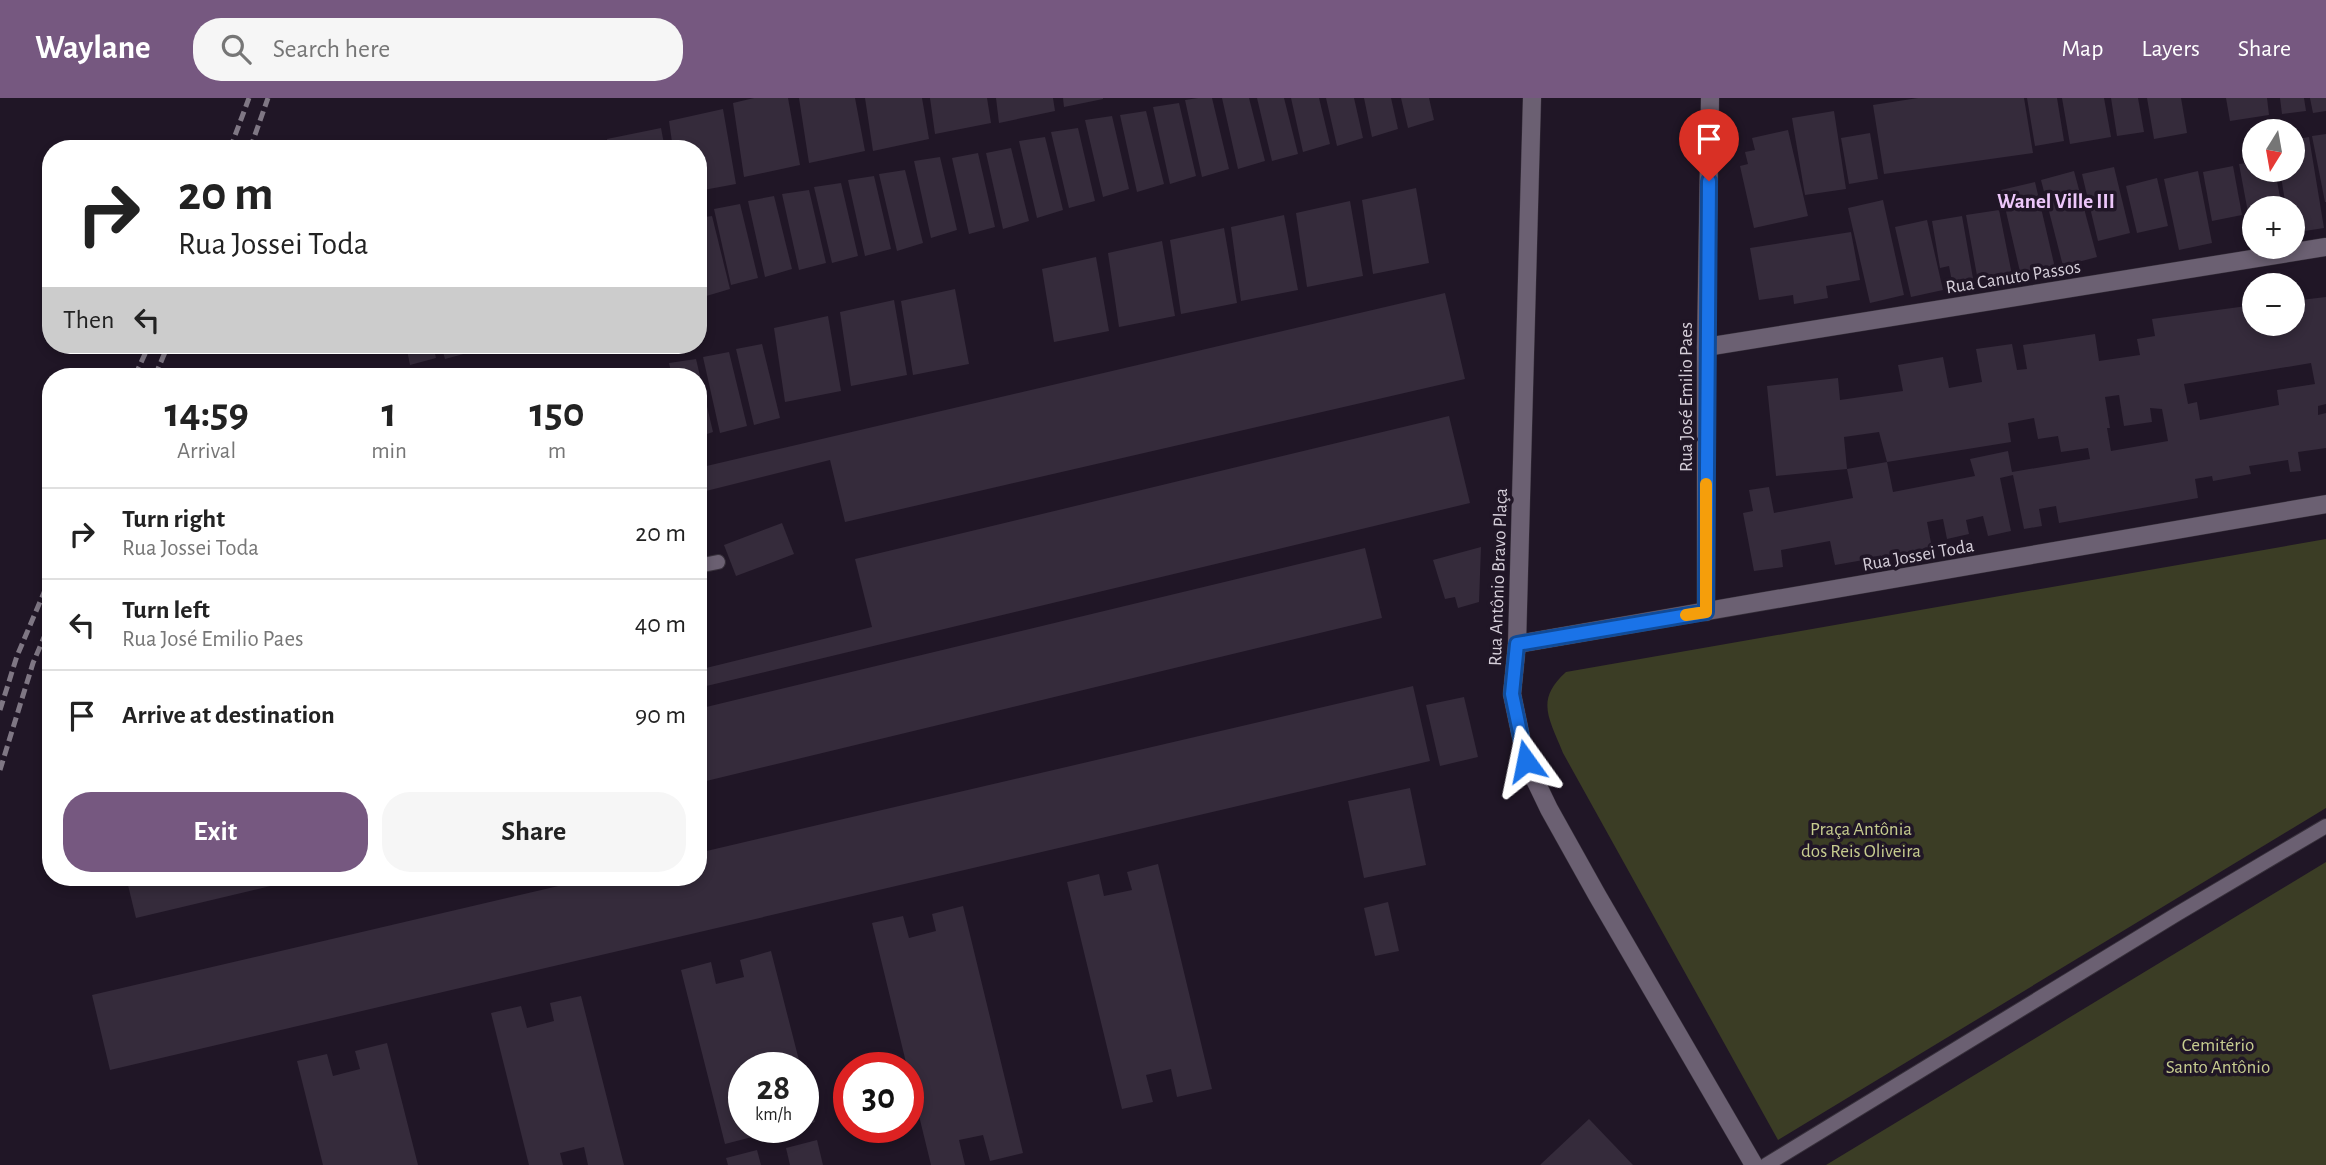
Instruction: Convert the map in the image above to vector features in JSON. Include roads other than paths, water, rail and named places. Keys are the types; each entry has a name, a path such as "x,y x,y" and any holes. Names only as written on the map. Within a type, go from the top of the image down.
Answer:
{"street":[{"name":"Rua Antônio Bravo Plaça","path":"1532,98 1517,644 1512,694 1526,761 1549,809 1754,1165"},
{"name":"Rua José Emilio Paes","path":"1706,612 1710,98"},
{"name":"Rua Canuto Passos","path":"1706,347 2326,247"},
{"name":"Rua Jossei Toda","path":"1517,644 2326,505"}],"lane":[{"path":"707,564 718,562"},
{"path":"1766,1165 2326,826"}],"railway":[{"path":"233,140 249,98"},
{"path":"253,140 268,98"},
{"path":"139,368 145,354"},
{"path":"158,368 164,354"},
{"path":"0,710 17,656 42,597"},
{"path":"0,770 42,642"}],"district":[{"name":"Wanel Ville III","path":"2056,201"}],"park label":[{"name":"Praça Antônia dos Reis Oliveira","path":"1861,839"},
{"name":"Cemitério Santo Antônio","path":"2218,1055"}]}
